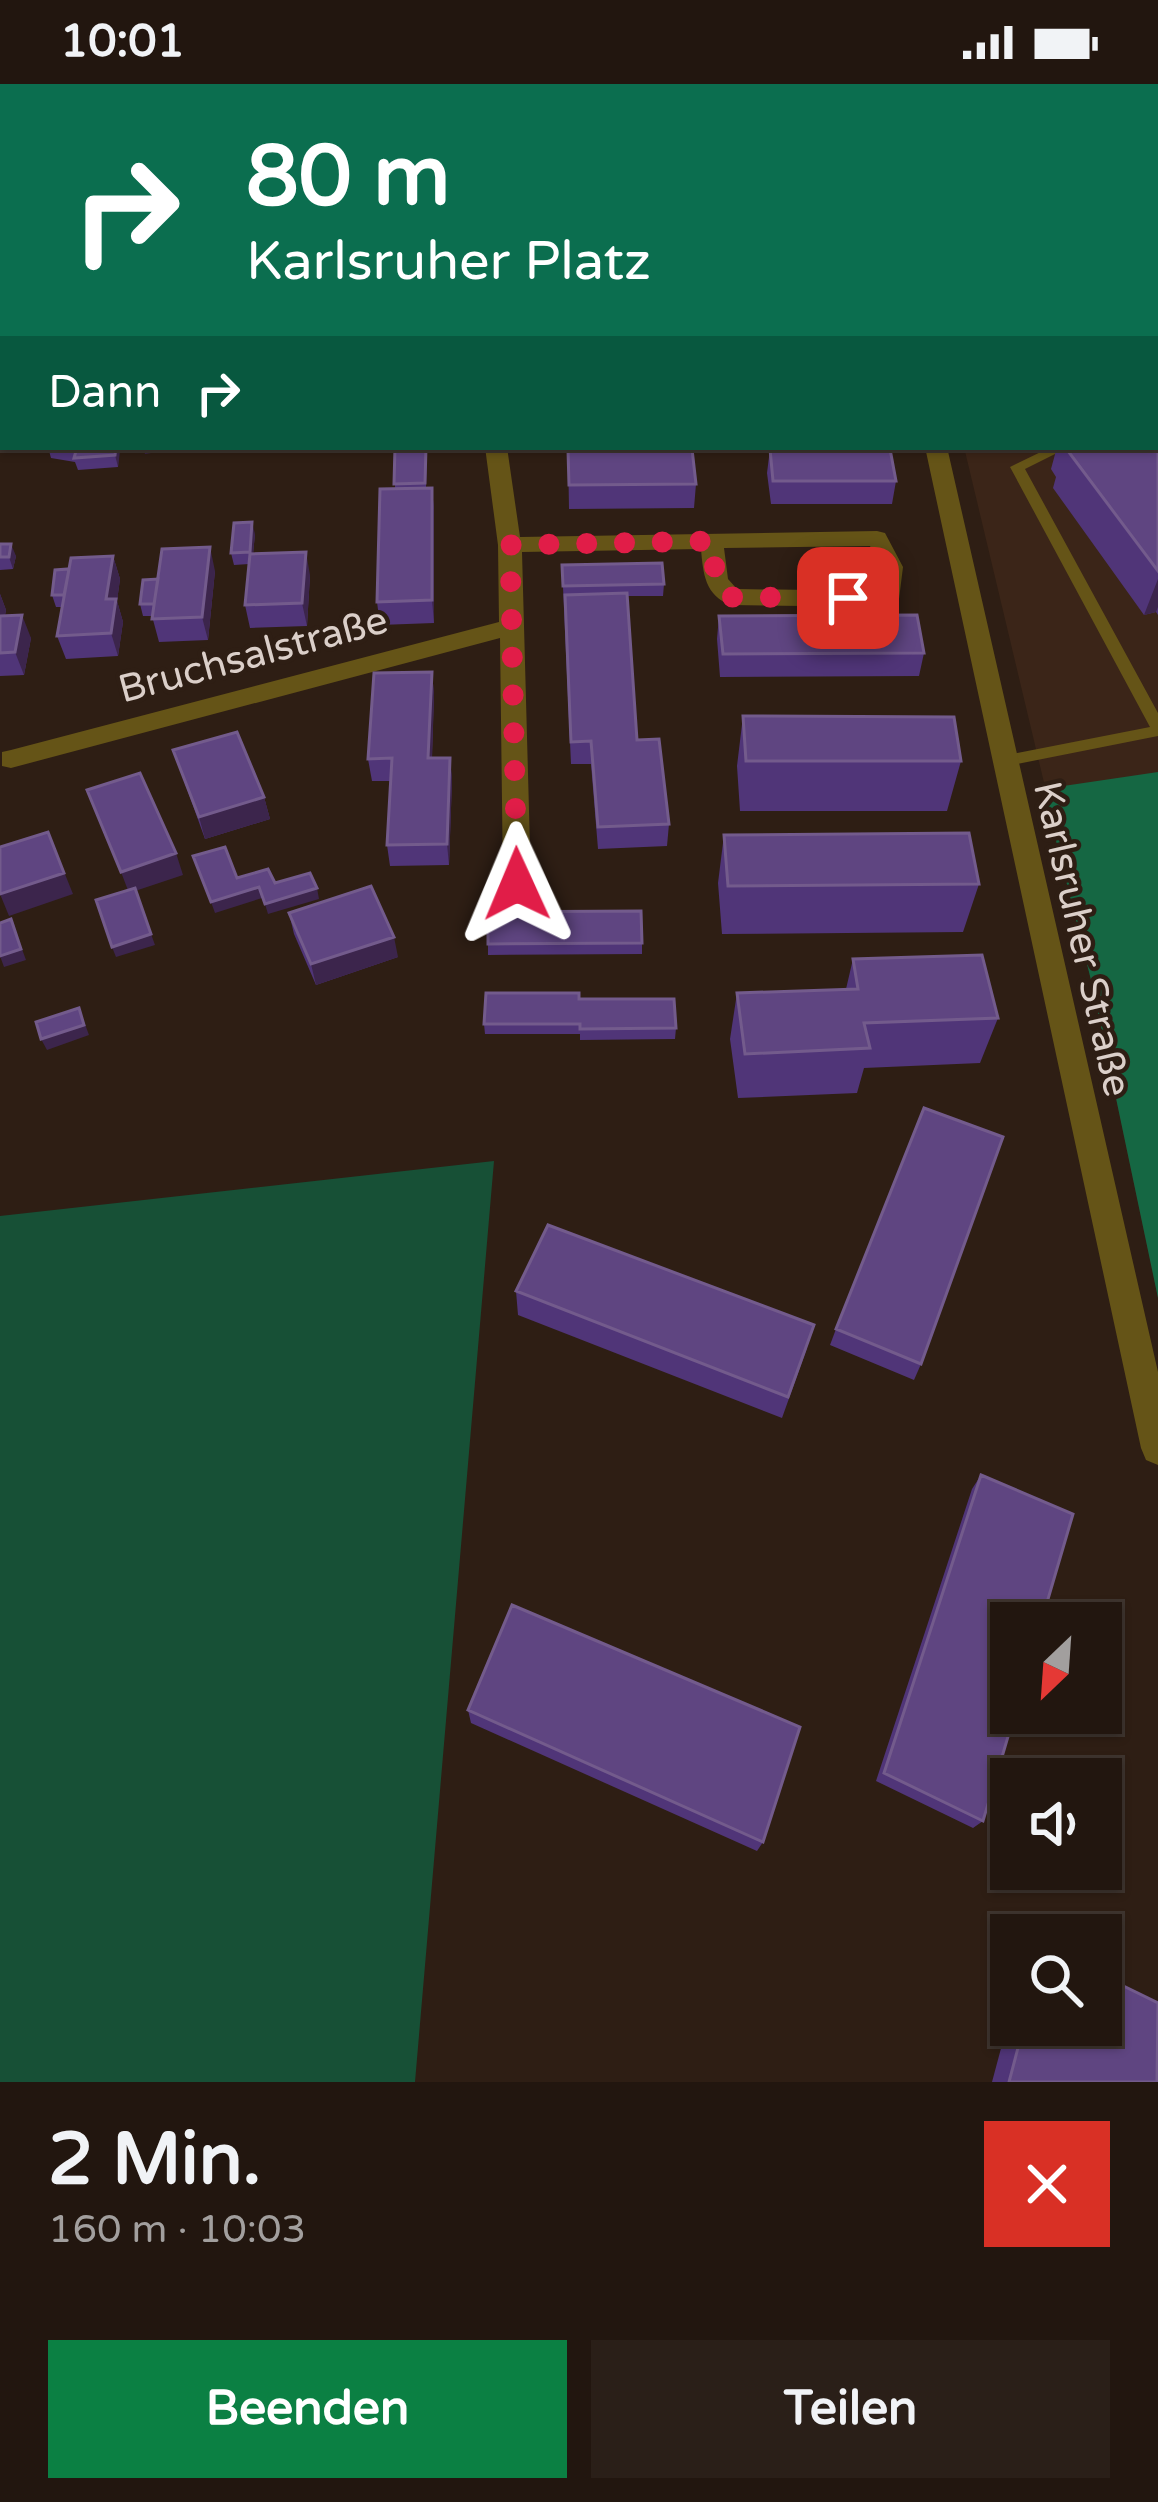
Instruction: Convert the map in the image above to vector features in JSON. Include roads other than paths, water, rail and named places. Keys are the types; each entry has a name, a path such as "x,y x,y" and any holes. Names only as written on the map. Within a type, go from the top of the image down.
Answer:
{"street":[{"path":"496,450 510,545 514,626 517,884"},
{"name":"Karlsruher Straße","path":"937,450 1158,1448"},
{"path":"510,545 712,541 877,538 890,556 895,580 887,599 731,597 716,581 712,541"},
{"name":"Bruchsalstraße","path":"11,759 514,626"}],"lane":[{"path":"1002,761 1158,729 1017,466 1055,450"}]}
